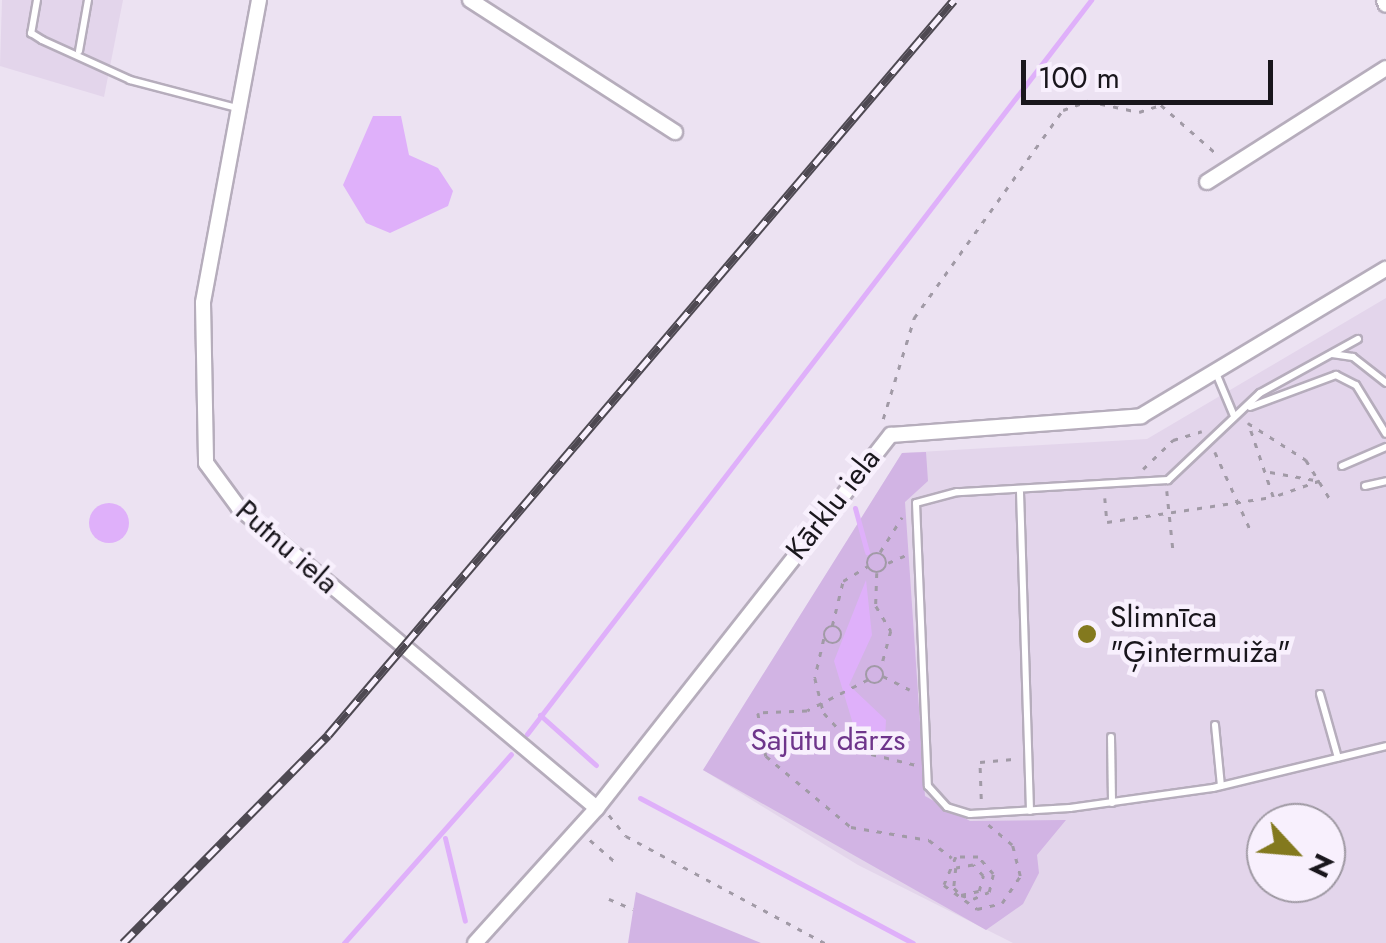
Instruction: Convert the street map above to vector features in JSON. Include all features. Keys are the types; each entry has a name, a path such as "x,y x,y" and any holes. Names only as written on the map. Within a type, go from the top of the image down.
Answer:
{"street":[{"name":"Putnu iela","path":"259,0 202,302 206,463 240,508 597,808"},
{"path":"470,0 675,132"},
{"path":"1207,182 1386,68"},
{"name":"Kārklu iela","path":"475,943 597,808 877,445 902,431 1141,416 1386,269"}],"lane":[{"path":"37,0 31,33 79,51 130,80 238,109"},
{"path":"79,51 88,0"},
{"path":"1358,339 1218,428 1165,480 1104,488 933,495 912,512 927,765 933,797 970,814 982,814 1112,803 1221,786 1386,746"},
{"path":"1329,355 1354,357 1386,383"},
{"path":"1215,372 1234,417"},
{"path":"1249,408 1336,375 1356,385 1386,434"},
{"path":"1342,466 1386,447"},
{"path":"1364,486 1386,481"},
{"path":"1020,492 1030,811"},
{"path":"1320,694 1338,758"},
{"path":"1215,725 1221,786"},
{"path":"1111,736 1112,803"}],"path":[{"path":"877,445 914,318 1063,110 1088,101 1138,112 1161,105 1181,114 1227,169"},
{"path":"1134,486 1173,440 1218,428 1251,428 1293,450 1330,500"},
{"path":"1251,428 1269,471 1272,498"},
{"path":"1208,441 1245,506 1251,531"},
{"path":"1269,471 1320,482"},
{"path":"1165,480 1173,549"},
{"path":"1104,488 1108,522 1172,519 1245,506 1320,482"},
{"path":"912,512 868,566 843,581 815,678 821,705 859,751 927,765"},
{"path":"876,572 914,551"},
{"path":"879,553 887,564"},
{"path":"868,566 876,572"},
{"path":"876,572 876,606 891,631 881,669 883,676 923,701"},
{"path":"824,639 841,640 832,626"},
{"path":"868,680 870,667 881,669"},
{"path":"883,676 821,705 758,713 766,756 851,827 929,840 953,859 978,858 992,874 982,897 961,895"},
{"path":"982,814 980,762 1027,758"},
{"path":"597,808 626,836 825,943"},
{"path":"953,859 944,886 977,910 1002,903 1020,876 1012,845 970,814"},
{"path":"578,829 616,862"},
{"path":"973,864 983,884 961,895 952,875 973,864"},
{"path":"609,899 633,909"}],"shaded area":[{"path":"2,0 123,0 104,97 0,66"},
{"path":"373,116 401,116 409,155 438,168 453,191 448,206 390,233 366,223 343,185"},
{"name":"Slimnīca \"Ģintermuiža\"","path":"1386,298 1386,943 1013,943 858,865 703,770 902,453 1147,439"},
{"path":"109,503 123,509 129,523 123,537 109,543 95,537 89,523 95,509"},
{"path":"866,580 872,635 849,685 886,720 885,739 853,724 834,661"}],"green space":[{"name":"Sajūtu dārzs","path":"926,452 928,481 905,502 925,796 970,821 1066,820 1037,855 1039,873 1023,904 986,930 703,770 902,453"},
{"path":"636,892 761,943 628,943"}],"waterway":[{"path":"527,734 1091,0"},
{"path":"855,508 867,552"},
{"path":"540,715 596,765"},
{"path":"344,943 511,754"},
{"path":"640,798 913,943"},
{"path":"445,838 465,921"}],"railway":[{"path":"123,943 328,735 954,0"}],"place":[{"name":"Slimnīca \"Ģintermuiža\"","path":"1087,634"}]}
